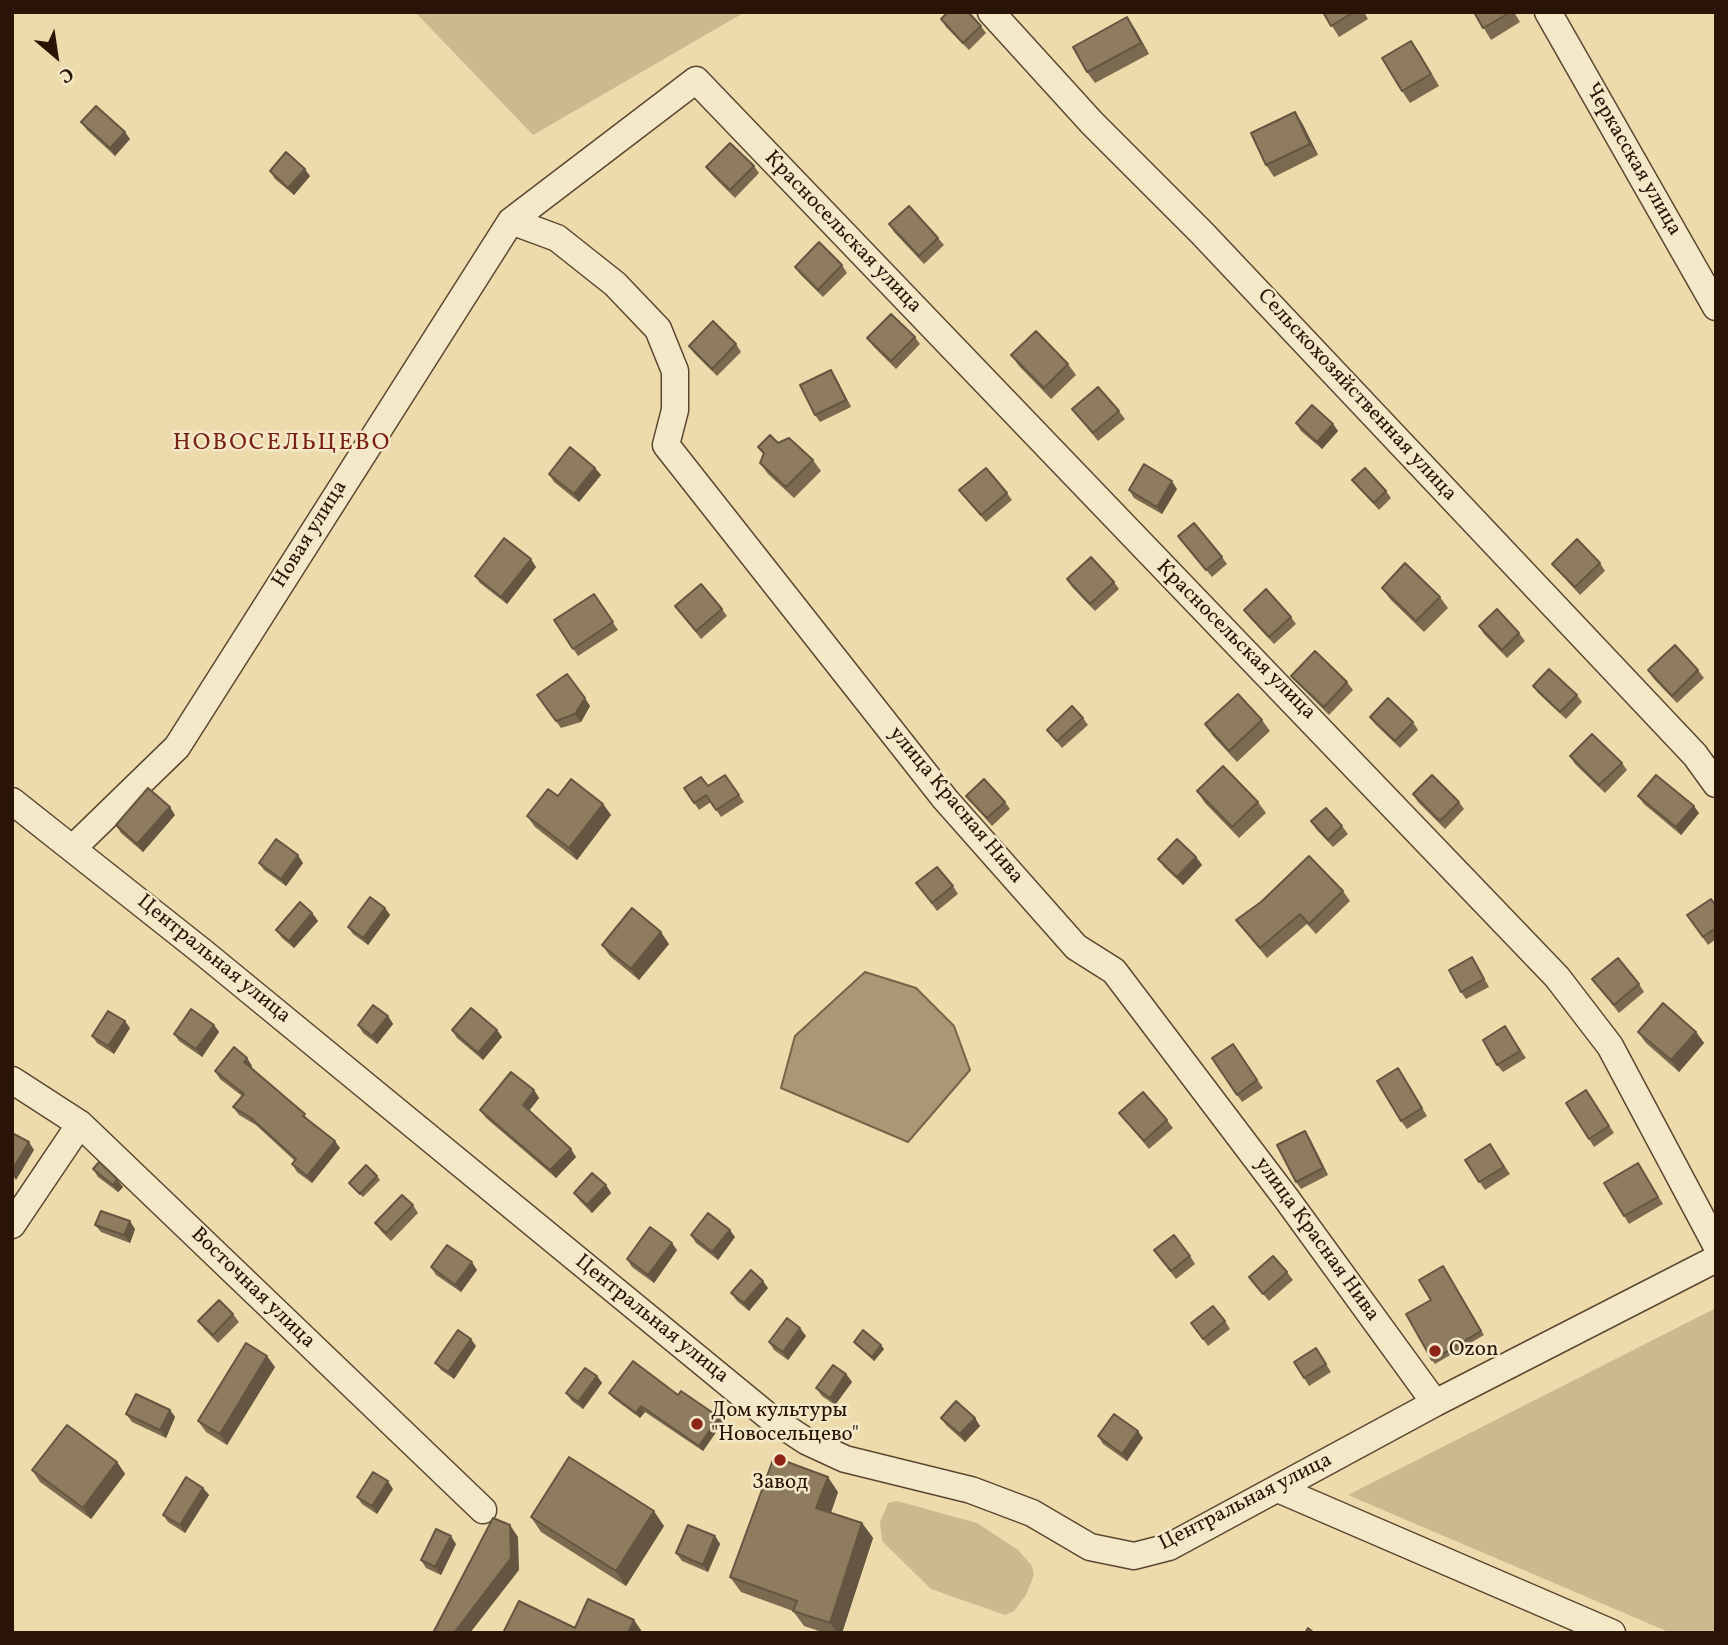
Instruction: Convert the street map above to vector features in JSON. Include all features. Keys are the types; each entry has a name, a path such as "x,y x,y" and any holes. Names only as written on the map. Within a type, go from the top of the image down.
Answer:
{"street":[{"name":"Сельскохозяйственная улица","path":"991,12 1091,123 1221,253 1695,755 1716,784"},
{"name":"Черкасская улица","path":"1548,12 1716,307"},
{"name":"Новая улица","path":"74,848 177,747 510,221 696,80"},
{"name":"Красносельская улица","path":"696,80 1558,977 1610,1046 1716,1245"},
{"name":"улица Красная Нива","path":"510,221 557,238 615,284 658,329 675,371 675,410 666,445 945,799 1076,947 1114,971 1286,1198 1435,1403"},
{"name":"Центральная улица","path":"12,800 768,1416 806,1441 845,1458 971,1490 1032,1513 1090,1547 1134,1556 1170,1547 1435,1403 1716,1259"},
{"name":"Восточная улица","path":"12,1080 80,1124 483,1510"},
{"path":"12,1225 80,1124"},
{"path":"1278,1489 1612,1633"}],"shaded area":[{"path":"415,12 745,12 533,135"},
{"path":"865,972 916,988 954,1026 970,1070 908,1142 781,1088 795,1036"},
{"path":"1716,1308 1716,1633 1671,1633 1348,1495"},
{"path":"897,1501 977,1523 1018,1550 1032,1566 1034,1575 1026,1595 1014,1611 1005,1615 931,1589 882,1541 880,1522 888,1503"}],"building":[{"path":"948,12 968,12 981,26 963,43 941,19"},
{"path":"1323,12 1354,12 1331,26"},
{"path":"1474,12 1511,12 1483,28"},
{"path":"1127,17 1141,43 1087,72 1073,47"},
{"path":"1411,41 1431,74 1402,91 1382,58"},
{"path":"96,106 125,132 110,148 81,122"},
{"path":"1295,112 1310,144 1266,165 1251,133"},
{"path":"730,143 754,166 730,190 706,167"},
{"path":"286,152 305,169 288,188 270,171"},
{"path":"909,206 938,238 919,256 889,224"},
{"path":"819,242 842,265 818,290 795,267"},
{"path":"891,314 915,337 891,361 867,338"},
{"path":"713,321 736,344 712,369 689,346"},
{"path":"1036,331 1068,364 1044,388 1011,355"},
{"path":"831,370 846,400 815,415 800,385"},
{"path":"1098,387 1119,411 1093,433 1072,409"},
{"path":"1312,405 1333,424 1317,442 1296,423"},
{"path":"770,435 778,443 789,438 813,460 786,487 760,463 764,453 758,447"},
{"path":"570,447 595,468 574,494 549,474"},
{"path":"1144,464 1172,481 1157,507 1129,490"},
{"path":"986,468 1007,493 981,515 959,490"},
{"path":"1365,468 1386,491 1374,503 1352,480"},
{"path":"1194,523 1222,557 1206,570 1178,536"},
{"path":"504,538 531,559 501,597 475,576"},
{"path":"1577,539 1600,563 1575,587 1552,564"},
{"path":"1091,557 1114,582 1090,604 1067,579"},
{"path":"1405,563 1440,597 1416,621 1382,588"},
{"path":"701,584 722,609 696,631 675,606"},
{"path":"1266,589 1291,617 1269,637 1244,610"},
{"path":"594,594 613,622 573,649 554,620"},
{"path":"1497,609 1519,633 1502,650 1479,626"},
{"path":"1675,645 1698,670 1672,696 1648,670"},
{"path":"1315,651 1347,682 1324,707 1291,676"},
{"path":"1549,669 1577,695 1560,712 1533,686"},
{"path":"567,674 585,698 575,714 556,721 537,695"},
{"path":"1238,694 1262,720 1229,751 1205,724"},
{"path":"1388,698 1413,722 1395,741 1370,717"},
{"path":"1072,706 1083,718 1057,741 1047,730"},
{"path":"1592,734 1622,763 1599,785 1570,756"},
{"path":"1223,766 1258,802 1232,827 1197,791"},
{"path":"725,775 739,795 716,810 706,795 694,803 684,788 701,777 708,786"},
{"path":"1432,775 1459,802 1440,821 1413,794"},
{"path":"1656,775 1694,806 1676,827 1638,796"},
{"path":"571,779 603,804 569,848 527,816 548,789 558,796"},
{"path":"984,779 1005,802 987,818 966,796"},
{"path":"148,788 170,807 137,844 116,825"},
{"path":"1326,808 1342,826 1328,840 1311,821"},
{"path":"276,839 298,855 281,879 259,863"},
{"path":"1177,839 1196,857 1177,877 1158,859"},
{"path":"1309,856 1343,891 1309,924 1300,914 1260,948 1236,920 1261,902"},
{"path":"937,867 953,886 932,903 916,883"},
{"path":"370,897 385,908 363,938 348,927"},
{"path":"1711,899 1716,906 1716,928 1703,937 1687,915"},
{"path":"300,902 312,913 289,941 276,930"},
{"path":"632,908 661,932 631,969 602,945"},
{"path":"1472,957 1484,979 1461,992 1449,970"},
{"path":"1618,958 1639,984 1614,1005 1592,979"},
{"path":"1663,1003 1696,1032 1671,1060 1638,1032"},
{"path":"373,1005 388,1016 372,1036 358,1025"},
{"path":"471,1008 497,1030 478,1053 452,1030"},
{"path":"191,1009 214,1025 196,1049 174,1034"},
{"path":"108,1011 125,1021 108,1046 92,1036"},
{"path":"1505,1026 1520,1051 1497,1065 1483,1040"},
{"path":"1233,1044 1257,1080 1237,1095 1212,1058"},
{"path":"234,1047 247,1058 244,1062 335,1141 307,1176 292,1164 296,1159 251,1118 233,1107 244,1094 215,1071"},
{"path":"1398,1068 1422,1108 1401,1121 1377,1081"},
{"path":"511,1072 534,1090 523,1105 571,1149 550,1170 480,1110"},
{"path":"1586,1090 1609,1126 1589,1139 1566,1103"},
{"path":"1143,1092 1167,1120 1144,1141 1119,1113"},
{"path":"1305,1131 1323,1168 1296,1182 1277,1145"},
{"path":"12,1133 29,1142 12,1170"},
{"path":"1490,1144 1504,1167 1479,1182 1465,1160"},
{"path":"99,1162 117,1179 113,1185 93,1169"},
{"path":"1638,1163 1658,1197 1624,1216 1604,1183"},
{"path":"366,1165 377,1176 360,1194 349,1183"},
{"path":"592,1173 606,1185 587,1205 574,1193"},
{"path":"402,1195 413,1205 386,1233 375,1223"},
{"path":"101,1211 130,1221 124,1235 95,1225"},
{"path":"708,1213 730,1230 712,1252 691,1235"},
{"path":"650,1227 672,1243 648,1275 627,1259"},
{"path":"1174,1235 1190,1256 1171,1271 1154,1250"},
{"path":"447,1245 472,1262 455,1285 431,1267"},
{"path":"1273,1256 1287,1272 1263,1294 1249,1277"},
{"path":"1443,1266 1481,1331 1432,1360 1406,1314 1431,1300 1419,1280"},
{"path":"751,1270 763,1281 744,1303 731,1293"},
{"path":"219,1300 233,1314 213,1335 198,1321"},
{"path":"1213,1306 1225,1321 1203,1339 1191,1323"},
{"path":"787,1318 800,1328 783,1352 769,1342"},
{"path":"458,1330 471,1339 448,1372 435,1363"},
{"path":"863,1330 881,1345 872,1357 854,1342"},
{"path":"246,1343 267,1356 220,1434 198,1421"},
{"path":"1316,1348 1326,1364 1304,1378 1294,1362"},
{"path":"633,1361 678,1395 681,1391 719,1417 699,1446 641,1406 636,1413 609,1393"},
{"path":"833,1365 846,1374 830,1398 816,1388"},
{"path":"585,1368 597,1376 578,1402 566,1393"},
{"path":"136,1394 170,1410 160,1430 126,1414"},
{"path":"956,1401 975,1418 960,1434 941,1418"},
{"path":"1114,1414 1138,1431 1122,1454 1098,1436"},
{"path":"67,1425 117,1462 83,1508 32,1470"},
{"path":"569,1457 654,1511 616,1571 531,1517"},
{"path":"774,1457 828,1477 816,1508 862,1523 830,1623 793,1611 797,1601 730,1577"},
{"path":"373,1472 388,1481 372,1506 357,1497"},
{"path":"186,1477 203,1488 180,1525 163,1515"},
{"path":"493,1518 510,1525 511,1558 454,1633 433,1633"},
{"path":"688,1525 715,1536 703,1565 676,1553"},
{"path":"436,1529 451,1536 435,1567 421,1560"},
{"path":"588,1599 634,1620 628,1633 503,1633 519,1601 575,1628"}],"place":[{"name":"Ozon","path":"1435,1351"},
{"name":"Дом культуры \"Новосельцево\"","path":"697,1424"},
{"name":"Завод","path":"780,1460"}],"district":[{"name":"НОВОСЕЛЬЦЕВО","path":"282,445"}]}
